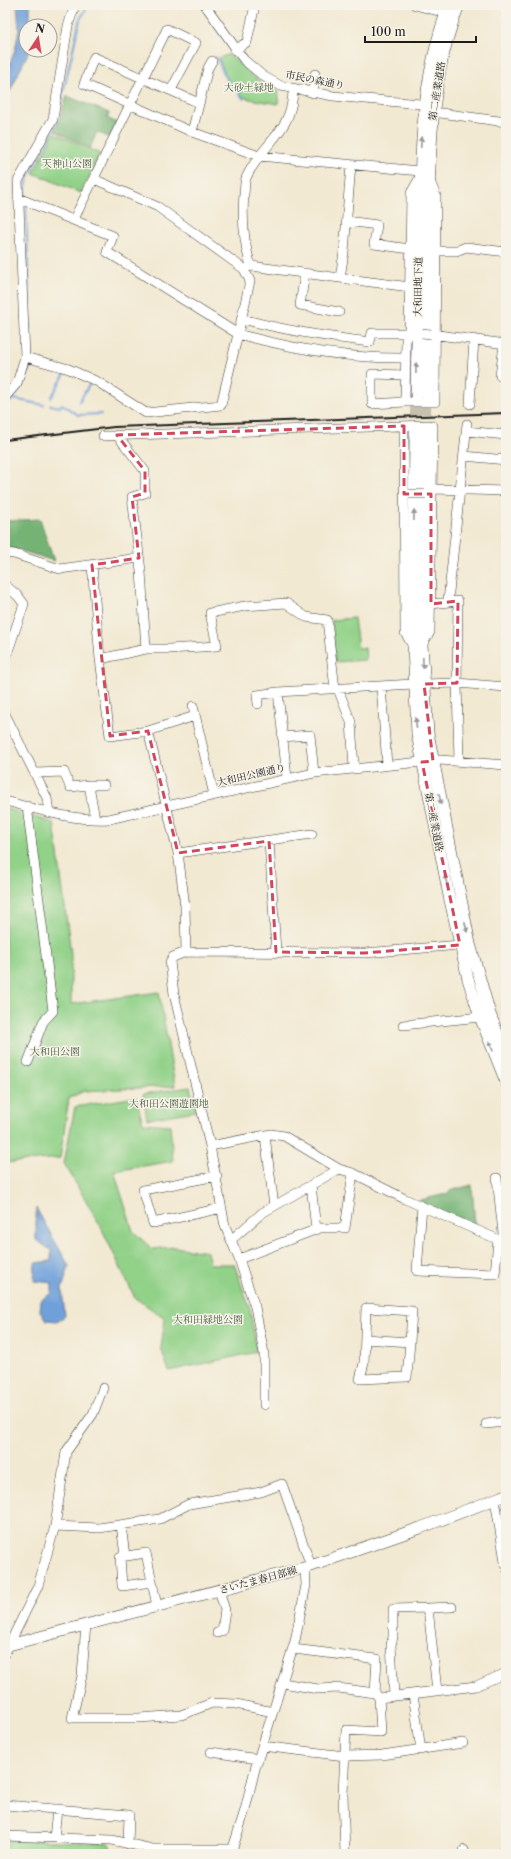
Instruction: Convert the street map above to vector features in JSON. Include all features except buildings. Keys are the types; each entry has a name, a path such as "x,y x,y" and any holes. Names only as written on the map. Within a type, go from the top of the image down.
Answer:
{"main road":[{"name":"第二産業道路","path":"430,107 459,5"},
{"name":"第二産業道路","path":"423,177 434,52 448,9"},
{"name":"大和田地下道","path":"423,177 421,395 413,333 423,177"},
{"name":"第二産業道路","path":"420,432 418,645 419,684 428,733 427,761 460,945 480,1018 506,1081"},
{"name":"第二産業道路","path":"427,761 470,944 490,1014 506,1055"},
{"name":"さいたま春日部線","path":"6,1648 86,1624 308,1567 420,1528 506,1495"}],"street":[{"path":"5,397 16,383 25,357 18,181 53,119 68,26 75,5"},
{"name":"市民の森通り","path":"205,5 235,50 244,60 264,76 281,86 313,93 430,107 506,122"},
{"path":"235,50 247,42 255,5"},
{"path":"415,5 448,9"},
{"path":"74,220 167,29 196,43 171,90"},
{"path":"199,103 94,57 84,84 192,132 259,156 351,165 423,177 436,196 433,334 435,402 372,404 372,374 406,375"},
{"path":"192,132 208,68 212,61"},
{"path":"313,93 315,74"},
{"path":"25,357 75,372 98,382 146,413 221,405 243,319 250,281 247,268 243,206 246,177 259,156 286,123 292,109 293,89"},
{"path":"340,278 347,221 351,165"},
{"path":"413,333 410,287 411,193 423,177"},
{"path":"94,179 158,207 247,268 305,273 410,287"},
{"path":"18,198 112,236 108,252 238,334 284,346 321,352 372,358 406,358"},
{"path":"347,221 377,225 374,244 410,249"},
{"path":"435,251 456,252 466,247 506,252"},
{"path":"305,273 300,305 339,312"},
{"path":"243,319 289,331 370,342 372,333 413,333 433,334 505,344 500,376"},
{"path":"405,402 406,339 413,333"},
{"path":"470,404 474,339"},
{"path":"103,436 429,424 433,426 430,493 430,632 418,645 405,633 407,494 404,490 404,426"},
{"path":"448,601 466,428 506,434"},
{"path":"117,435 145,472 145,493 132,497 139,558 146,649"},
{"path":"464,456 506,460"},
{"path":"407,494 430,493 460,488 504,491 506,482"},
{"path":"5,554 14,554 60,569 139,558"},
{"path":"92,565 100,659 110,736 148,731 195,716"},
{"path":"5,585 18,596 24,604 5,660"},
{"path":"431,604 458,601 457,683 459,761"},
{"path":"100,659 146,649 217,646 210,612 245,606 286,603 306,617 327,620 336,689 350,722 354,768"},
{"path":"258,704 257,695 278,692 457,683 506,687"},
{"path":"381,686 387,765"},
{"path":"278,692 287,778"},
{"path":"193,706 214,795"},
{"path":"5,714 47,798 49,813"},
{"path":"148,731 178,853 185,906 186,952"},
{"path":"282,737 310,735 314,773"},
{"name":"大和田公園通り","path":"5,801 49,813 95,819 123,817 314,773 427,761 459,761 506,765"},
{"path":"35,773 64,772 70,787 104,785"},
{"path":"89,785 95,819"},
{"path":"27,806 54,1011 43,1022 28,1062"},
{"path":"178,853 312,834"},
{"path":"269,841 276,952"},
{"path":"264,1405 264,1353 255,1307 239,1259 225,1226 217,1176 174,994 170,962 173,957 186,952 365,952 460,945"},
{"path":"403,1025 480,1018"},
{"path":"210,1146 264,1136 284,1136 338,1169 353,1173 502,1242"},
{"path":"264,1136 274,1206"},
{"path":"231,1240 262,1213 338,1169"},
{"path":"239,1259 316,1229 345,1228 353,1173"},
{"path":"217,1176 143,1190 153,1223 222,1208"},
{"path":"422,1206 417,1270 495,1274 502,1242 497,1178"},
{"path":"311,1185 316,1229"},
{"path":"366,1308 412,1311 410,1342 407,1377 360,1379 364,1363 366,1308"},
{"path":"366,1339 410,1342"},
{"path":"6,1648 38,1586 54,1526 66,1452 93,1414 103,1388"},
{"path":"486,1424 506,1422"},
{"path":"5,1836 112,1840 152,1848 231,1852 245,1810 258,1758 293,1649 306,1585 308,1567 282,1484 261,1492 189,1504 160,1519 99,1528 54,1526"},
{"path":"495,1499 506,1568"},
{"path":"121,1525 125,1556"},
{"path":"152,1582 122,1586 120,1557 146,1553 157,1606"},
{"path":"217,1633 222,1631 225,1610 219,1590"},
{"path":"394,1696 391,1645 393,1637 394,1609 452,1607"},
{"path":"428,1608 437,1691"},
{"path":"86,1624 82,1676 72,1718 181,1716 212,1703 236,1704 273,1712"},
{"path":"293,1649 377,1659 381,1732 346,1730 343,1794 345,1854"},
{"path":"283,1683 318,1689 338,1688 378,1696 394,1696 476,1686 506,1673"},
{"path":"413,1694 421,1750"},
{"path":"262,1746 344,1756 382,1755 463,1743"},
{"path":"211,1752 258,1758"},
{"path":"5,1805 129,1815 128,1844"},
{"path":"54,1838 57,1809"}],"highlighted area":[{"path":"404,426 404,494 431,494 431,604 458,601 457,683 424,684 433,761 422,762 460,945 365,953 276,952 269,841 178,853 148,731 110,736 92,565 139,558 132,497 145,493 145,471 117,435"}],"green space":[{"name":"大砂土緑地","path":"230,54 253,76 265,85 279,92 278,104 249,99 242,96 234,89 219,58"},
{"path":"67,96 109,113 107,118 117,123 110,138 97,132 90,148 55,131"},
{"name":"天神山公園","path":"54,133 100,154 81,193 33,173"},
{"path":"40,519 54,561 16,549 5,550 5,521"},
{"path":"354,618 358,648 365,648 366,660 335,662 332,620"},
{"name":"大和田公園","path":"5,808 54,823 71,954 71,1004 159,992 175,1086 84,1091 69,1098 60,1158 5,1163"},
{"name":"大和田公園遊園地","path":"190,1087 196,1111 147,1119 143,1094"},
{"name":"大和田緑地公園","path":"136,1097 143,1123 170,1125 173,1161 114,1171 133,1231 152,1249 175,1247 207,1252 210,1264 234,1264 250,1309 257,1352 169,1371 161,1348 165,1318 135,1298 100,1225 64,1163 75,1107"},
{"path":"472,1185 475,1226 419,1203 420,1200 446,1194 452,1190"},
{"path":"5,1839 110,1843 110,1854 5,1854"}],"water":[{"path":"17,5 30,5 30,18 18,18"},
{"path":"18,34 18,58 26,58 5,102 5,76 15,50"},
{"path":"36,1208 69,1266 62,1289 65,1316 57,1321 46,1320 40,1311 41,1300 52,1293 52,1283 34,1281 35,1263 51,1261 51,1250 36,1240"}],"waterway":[{"path":"58,114 80,19 89,5"},
{"path":"216,57 227,80 244,99"},
{"path":"25,199 28,178 57,121"},
{"path":"26,203 31,357"},
{"path":"5,408 25,381 31,361"},
{"path":"51,398 66,372"},
{"path":"79,402 91,382"},
{"path":"13,399 44,405"},
{"path":"50,405 60,407 62,404 78,415 101,414"}],"tunnel":[{"path":"415,432 416,395"},
{"path":"425,431 426,395"}],"railway":[{"path":"5,440 114,427 506,413"}]}
